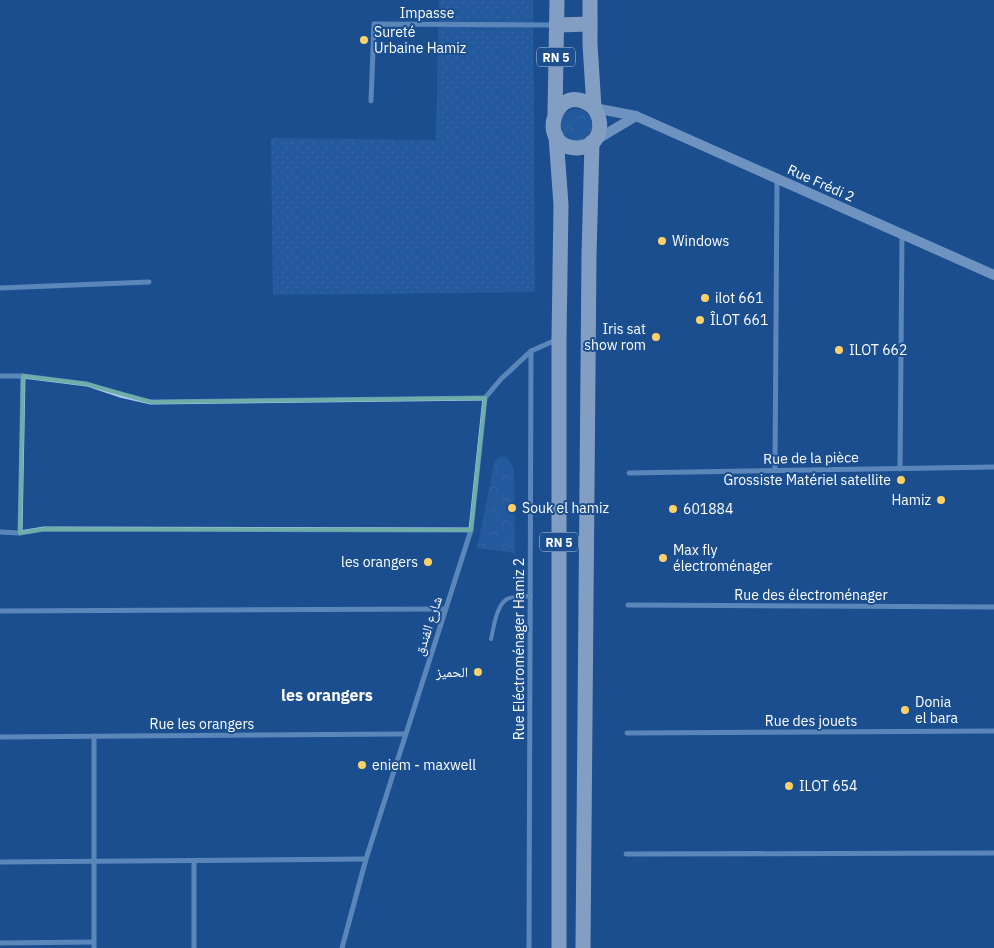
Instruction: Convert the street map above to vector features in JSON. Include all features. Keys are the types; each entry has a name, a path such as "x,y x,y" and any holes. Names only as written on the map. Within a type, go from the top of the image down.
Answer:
{"highway":[{"name":"RN 5","path":"554,114 557,0"},
{"name":"RN 5","path":"590,0 594,108"},
{"path":"557,25 590,24"},
{"path":"576,99 589,103 594,108 599,114 600,129 592,142 586,146 566,146 556,136 553,122 554,114 563,104 576,99"},
{"name":"RN 5","path":"556,136 561,205 559,338 559,948"},
{"name":"RN 5","path":"583,948 589,266 592,142"}],"street":[{"name":"Impasse","path":"371,101 374,24 557,25"},
{"name":"Rue Frédi 2","path":"594,108 636,116 994,275"},
{"path":"592,142 636,116"},
{"path":"775,470 777,179"},
{"path":"900,469 902,234"},
{"path":"0,288 149,282"},
{"path":"0,376 23,376 88,384 120,395 150,402 485,398 501,379 532,351 559,338"},
{"name":"Rue Eléctroménager Hamiz 2","path":"529,948 532,351"},
{"path":"20,533 23,376"},
{"name":"شارع الفندق","path":"342,948 366,859 471,530 485,398"},
{"name":"Rue de la pièce","path":"629,474 994,467"},
{"path":"0,532 20,533 44,528 471,530"},
{"name":"Rue des électroménager","path":"628,605 994,607"},
{"path":"0,611 445,609"},
{"name":"Rue des jouets","path":"628,733 994,731"},
{"name":"Rue les orangers","path":"0,736 405,734"},
{"path":"0,943 94,945 94,736"},
{"path":"626,854 994,853"},
{"path":"0,862 366,859"},
{"path":"194,861 194,948"}],"lane":[{"path":"491,639 502,604 508,598 530,596"}],"highlighted area":[{"path":"23,376 87,384 151,402 485,398 471,530 44,529 20,533"}],"green space":[{"path":"439,0 533,0 535,292 273,295 271,138 438,140 436,139"},
{"path":"576,109 588,113 592,125 588,137 576,141 564,137 560,125 564,113"},
{"path":"501,456 508,459 514,468 515,553 477,548 495,460"}],"place":[{"name":"Sureté Urbaine Hamiz","path":"364,40"},
{"name":"Windows","path":"662,241"},
{"name":"ilot 661","path":"705,298"},
{"name":"ÎLOT 661","path":"700,320"},
{"name":"Iris sat show rom","path":"656,337"},
{"name":"ILOT 662","path":"839,350"},
{"name":"Grossiste Matériel satellite","path":"901,480"},
{"name":"Hamiz","path":"941,500"},
{"name":"Souk el hamiz","path":"512,508"},
{"name":"601884","path":"673,509"},
{"name":"Max fly électroménager","path":"663,558"},
{"name":"les orangers","path":"428,562"},
{"name":"الحميز","path":"478,672"},
{"name":"Donia el bara","path":"905,710"},
{"name":"eniem - maxwell","path":"362,765"},
{"name":"ILOT 654","path":"789,786"}],"district":[{"name":"les orangers","path":"327,695"}]}
